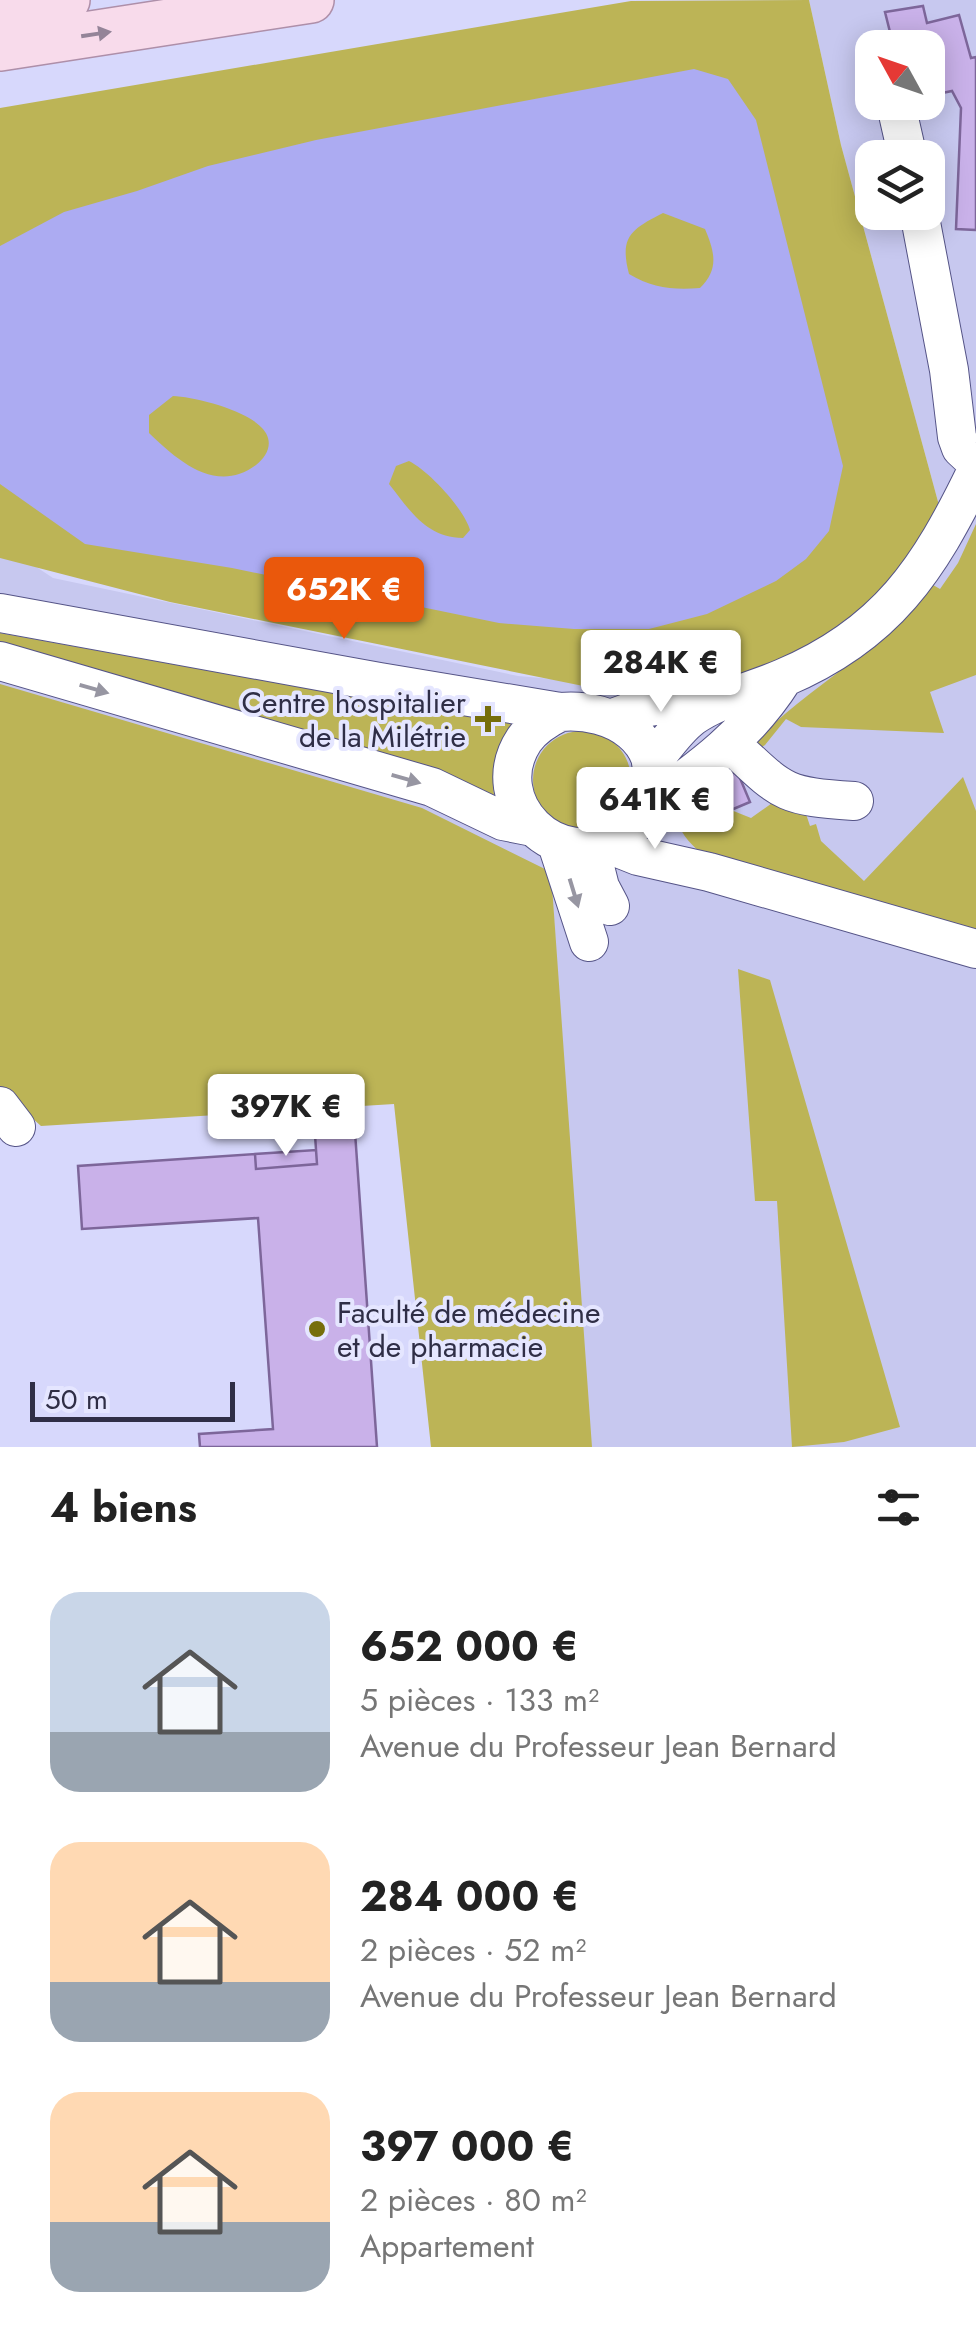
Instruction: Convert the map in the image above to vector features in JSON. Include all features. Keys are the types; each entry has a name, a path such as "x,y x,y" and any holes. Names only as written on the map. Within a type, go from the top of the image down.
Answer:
{"main road":[{"path":"4,39 67,0"},
{"path":"4,39 311,0"}],"street":[{"path":"922,230 949,370 957,436 961,448 976,462"},
{"path":"949,370 976,342"},
{"path":"651,763 690,718 770,683 851,640 908,589 932,556 976,472"},
{"path":"0,613 560,712 586,709 612,718 629,729 651,763 654,778 649,805 673,840 708,872"},
{"path":"0,624 85,640 117,635"},
{"path":"0,662 432,787 503,821 708,872 976,948"},
{"path":"612,718 638,709 770,683"},
{"path":"572,841 631,828 649,805 731,744 765,708 770,683"},
{"path":"560,712 524,739 514,762 513,786 519,806 572,841 610,906"},
{"path":"731,744 784,791 805,798 854,801"},
{"path":"572,841 589,942"}],"shaded area":[{"name":"Centre hospitalier de la Milétrie","path":"809,0 976,0 976,1447 589,1447 552,889 0,808 0,543 53,578 518,676 693,691 943,520 864,230 945,230 945,140 855,140 855,196"},
{"path":"809,0 855,196 855,230 864,230 943,520 913,572 810,655 693,691 598,689 170,602 0,558 0,108 631,1"},
{"path":"976,524 976,675 930,692 944,733 801,727 786,719 755,752 752,745 778,720 880,639 933,585 940,589 958,563"},
{"path":"0,633 371,700 521,716 498,756 493,777 495,801 0,646"},
{"path":"0,684 422,808 551,872 592,1447 431,1447 394,1104 41,1126 0,1089"},
{"path":"582,731 601,734 617,745 628,761 628,799 617,815 601,826 582,829 563,826 547,815 536,799 533,780 536,761 547,745 563,734"},
{"path":"734,758 737,771 719,779 731,810 751,818 775,801 805,811 810,826 816,824 821,841 864,881 963,777 976,811 976,936 701,853 681,830 678,810 681,802"},
{"path":"738,969 770,980 900,1427 844,1442 792,1447 777,1201 755,1201"}],"water":[{"path":"694,69 728,79 756,120 843,466 829,531 806,559 776,581 707,614 649,629 574,629 499,623 232,568 85,544 0,484 0,246 64,212 208,166 316,140","holes":["663,213 705,229 713,267 700,288 663,287 629,274 627,242 636,229","173,396 212,403 254,421 268,438 268,449 259,462 241,473 212,475 185,463 149,433 149,415","409,461 445,491 470,530 463,538 439,533 412,513 389,484 396,466"]}],"building":[{"path":"923,6 927,23 959,15 971,58 976,57 976,230 956,229 961,108 952,91 945,92 945,30 890,30 885,12"},
{"path":"737,771 750,802 731,810 719,779"},
{"name":"Faculté de médecine et de pharmacie","path":"355,1132 377,1447 200,1447 199,1434 273,1429 258,1218 82,1229 78,1166 255,1154 256,1169 317,1164 315,1135"},
{"path":"316,1150 317,1164 256,1169 255,1154"}],"place":[{"name":"Centre hospitalier de la Milétrie","path":"488,719"},
{"name":"Faculté de médecine et de pharmacie","path":"317,1329"}]}
